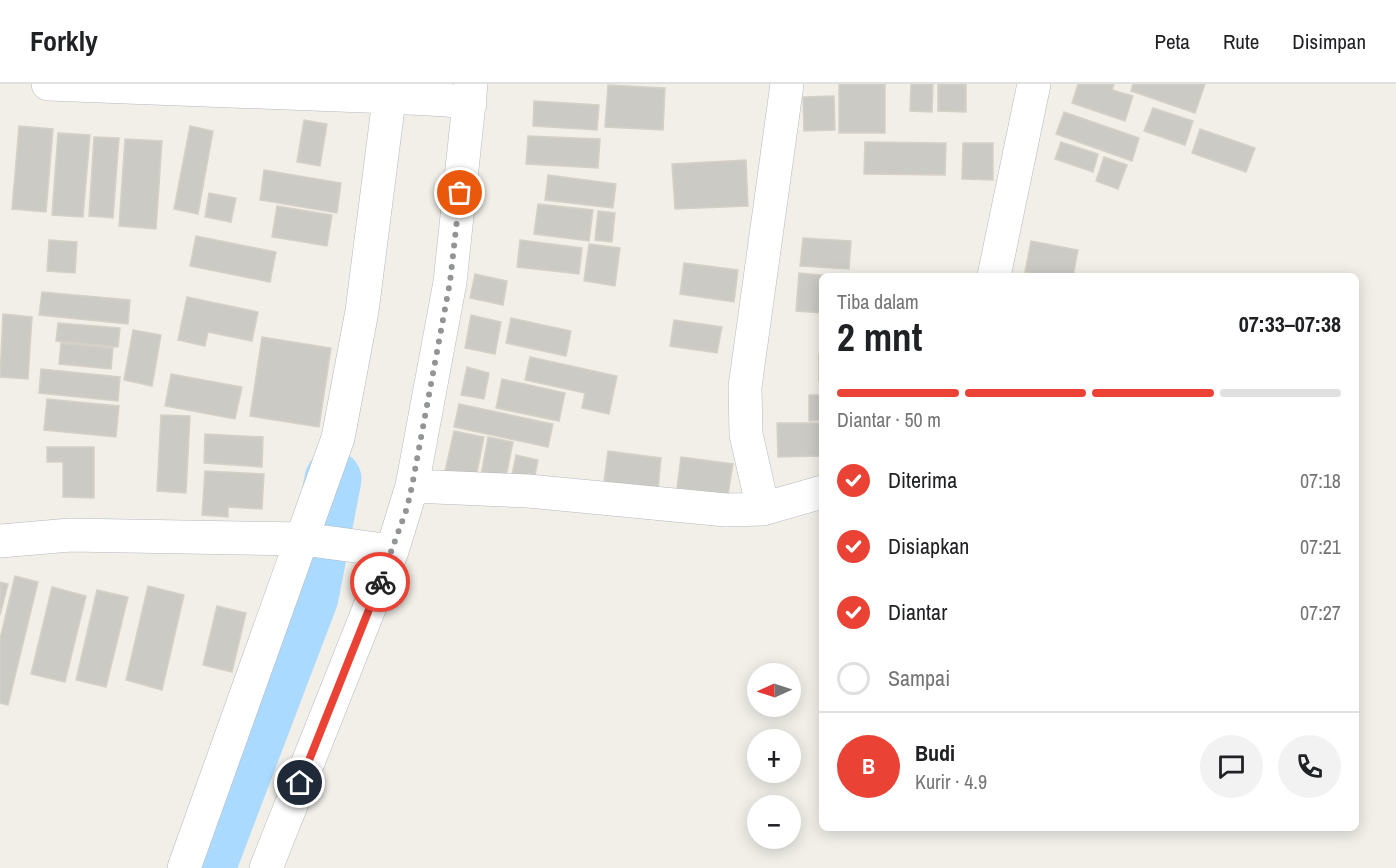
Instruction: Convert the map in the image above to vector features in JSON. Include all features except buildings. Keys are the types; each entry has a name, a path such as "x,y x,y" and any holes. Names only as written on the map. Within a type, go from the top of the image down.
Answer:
{"street":[{"path":"48,84 463,96 450,282 412,486 380,549 266,868"},
{"path":"763,509 746,434 745,387 787,84"},
{"path":"995,273 1034,84"},
{"path":"184,868 312,540 338,438 362,310 394,93"},
{"path":"412,486 528,491 726,510 763,509 819,493"},
{"path":"0,541 70,535 312,540 380,549"}],"waterway":[{"path":"207,868 310,597 333,479"}],"way so far":[{"path":"380,582 407,508 412,486 450,282 460,193"}],"route":[{"path":"300,783 380,582"}]}
